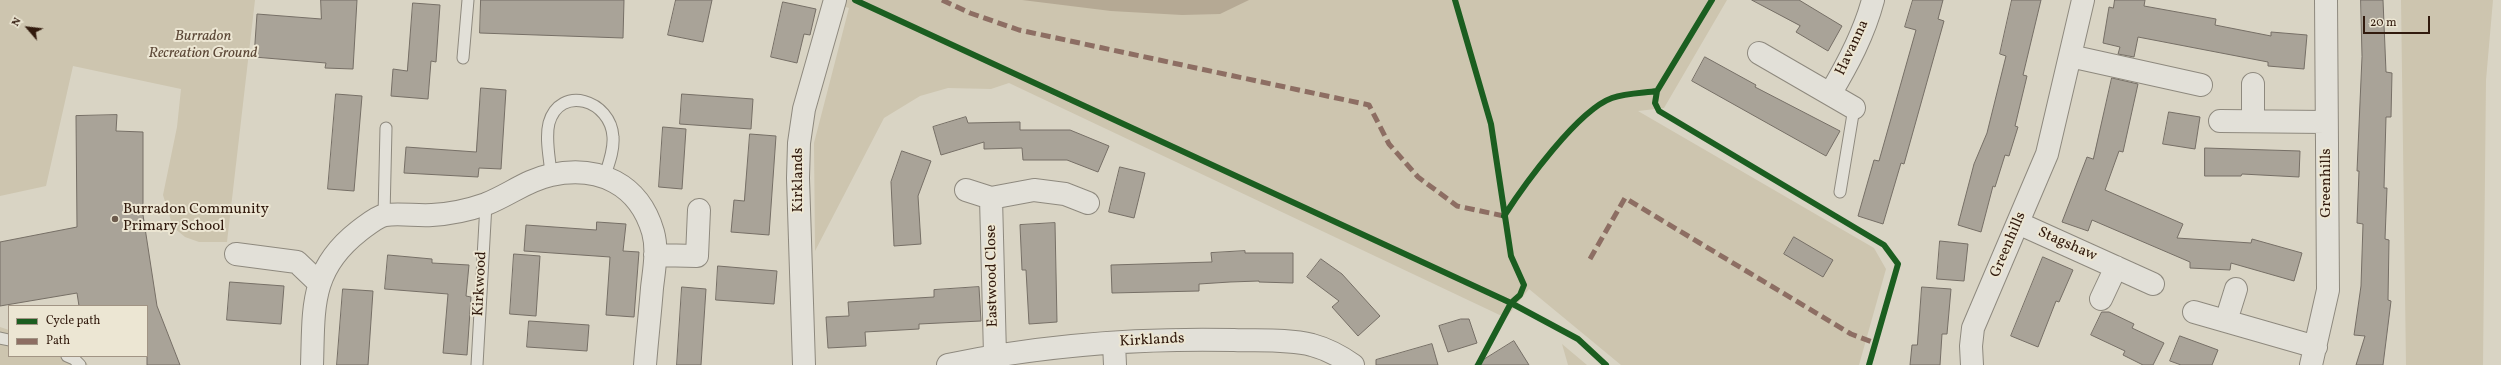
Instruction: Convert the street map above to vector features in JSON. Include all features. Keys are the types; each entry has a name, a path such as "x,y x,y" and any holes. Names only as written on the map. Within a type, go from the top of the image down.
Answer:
{"street":[{"name":"Kirklands","path":"804,365 798,178 799,143 804,109 835,0"},
{"name":"Havanna","path":"1830,94 1848,64 1868,19 1873,0"},
{"name":"Greenhills","path":"1972,365 1971,346 1973,328 2047,154 2083,0"},
{"name":"Greenhills","path":"2314,356 2328,290 2326,0"},
{"name":"Havanna","path":"1759,53 1854,108"},
{"path":"2070,56 2201,85"},
{"path":"2253,84 2253,121"},
{"path":"2220,121 2326,122"},
{"path":"312,365 314,298 319,283 333,257 352,236 384,216 431,215 458,212 486,204 529,182 551,175 594,173 605,176 626,189 642,208 653,233 655,255 645,365"},
{"path":"966,190 991,198 1034,190 1065,194 1088,203"},
{"name":"Eastwood Close","path":"991,198 995,355"},
{"path":"655,255 697,256 699,210"},
{"name":"Stagshaw","path":"2018,223 2153,284"},
{"path":"236,254 297,262 319,283"},
{"name":"Stagshaw","path":"2101,300 2116,267"},
{"path":"2226,321 2236,289"},
{"path":"2194,312 2226,321 2314,356"},
{"name":"Kirklands","path":"948,365 995,355 1114,343 1183,339 1295,342 1326,349 1353,365"},
{"path":"1114,343 1115,365"}],"lane":[{"path":"463,58 468,0"},
{"path":"551,175 548,133 549,122 557,109 576,100 595,104 606,113 613,136 612,152 605,176"},
{"path":"1840,192 1854,108"},
{"path":"384,216 386,128"},
{"name":"Kirkwood","path":"477,365 486,204"},
{"path":"69,357 74,359 80,365"}],"green space":[{"name":"Burradon Recreation Ground","path":"0,0 255,0 227,242 199,242 185,237 173,227 163,195 177,127 181,89 73,66 46,186 0,196"},
{"path":"823,0 1727,0 1664,108 1638,111 1874,248 1886,269 1859,365 1621,365 1529,289 1506,318 1009,83 991,89 948,88 920,96 884,118 815,251 814,143 849,8"},
{"path":"2401,0 2493,0 2486,80 2483,365 2406,365"},
{"path":"0,327 8,330 8,357 82,357 88,365 0,365"},
{"path":"1562,344 1587,365 1568,365"}],"shaded area":[{"path":"1022,0 1249,0 1220,14 1182,15 1111,11"}],"building":[{"path":"321,0 357,0 353,69 325,68 326,63 254,57 257,14 321,19"},
{"path":"481,0 624,0 623,38 480,33"},
{"path":"676,0 712,0 703,42 668,35"},
{"path":"1752,0 1799,0 1842,26 1828,51 1796,32 1800,26"},
{"path":"1913,0 1943,0 1938,19 1944,21 1904,164 1901,163 1883,224 1858,216 1874,160 1879,161 1916,30 1905,27"},
{"path":"2012,0 2041,0 2023,75 2027,76 2015,126 2018,127 2009,156 2005,155 1995,187 1993,186 1981,232 1958,225 1974,164 1987,133 2006,56 2000,54"},
{"path":"2115,0 2145,0 2144,6 2216,19 2215,25 2271,36 2271,32 2307,35 2304,69 2268,66 2268,62 2138,37 2134,57 2118,54 2120,47 2103,43 2109,7 2113,8"},
{"path":"2361,0 2383,0 2386,72 2392,73 2391,117 2386,117 2384,188 2387,188 2385,239 2389,240 2388,300 2391,301 2383,365 2356,365 2365,336 2354,335 2361,286 2363,224 2357,223 2359,171 2357,171 2362,57"},
{"path":"783,2 816,9 810,35 804,34 797,63 771,57"},
{"path":"413,3 440,5 436,62 431,61 428,99 391,96 393,69 407,71"},
{"path":"1705,57 1756,85 1755,87 1840,131 1826,156 1692,81"},
{"path":"2112,78 2138,84 2123,152 2119,151 2105,190 2183,224 2177,238 2251,243 2252,239 2302,253 2294,281 2231,263 2230,270 2190,268 2190,262 2092,220 2088,231 2062,222 2087,157 2093,159"},
{"path":"481,88 506,90 501,169 479,168 478,177 404,173 406,147 476,152"},
{"path":"336,94 362,96 354,191 328,189"},
{"path":"682,94 753,99 751,129 680,124"},
{"path":"2169,112 2200,117 2195,149 2163,144"},
{"path":"117,115 116,131 143,132 143,215 157,306 180,365 147,365 148,305 79,305 77,293 0,306 0,242 77,227 76,116"},
{"path":"966,117 968,123 1020,122 1020,130 1070,130 1109,146 1098,172 1067,160 1023,160 1022,148 984,149 984,142 941,155 933,127"},
{"path":"663,127 686,129 682,189 659,187"},
{"path":"750,134 776,136 769,235 731,232 734,200 744,201"},
{"path":"2205,148 2300,151 2299,177 2242,174 2241,176 2205,176"},
{"path":"902,151 931,161 918,196 921,244 894,246 891,182"},
{"path":"1120,167 1145,173 1134,218 1109,212"},
{"path":"597,222 626,224 623,251 639,252 634,317 606,315 610,257 524,251 526,225 596,230"},
{"path":"1055,223 1057,322 1029,324 1026,270 1022,270 1020,225"},
{"path":"1794,237 1833,260 1823,277 1784,254"},
{"path":"1940,241 1968,244 1964,281 1937,279"},
{"path":"1245,251 1245,253 1293,253 1293,283 1259,281 1230,282 1199,284 1199,291 1112,293 1111,265 1212,262 1211,253"},
{"path":"514,254 540,256 536,316 510,314"},
{"path":"388,255 432,259 432,263 469,265 466,296 471,297 467,355 443,353 448,294 385,289"},
{"path":"2043,257 2073,270 2059,302 2056,301 2038,347 2011,336"},
{"path":"1321,259 1342,274 1380,316 1358,336 1332,307 1339,301 1307,277"},
{"path":"718,266 777,271 774,304 716,300"},
{"path":"230,282 284,286 281,324 227,320"},
{"path":"682,287 706,289 701,365 677,365"},
{"path":"979,287 981,321 919,324 919,329 865,332 866,346 828,348 826,317 849,316 848,302 934,297 934,290"},
{"path":"1922,287 1951,289 1947,334 1942,334 1940,365 1910,365 1912,345 1917,345"},
{"path":"343,289 373,291 368,365 337,365"},
{"path":"2102,312 2109,312 2134,324 2132,328 2164,343 2153,365 2143,365 2123,355 2125,351 2091,335"},
{"path":"1461,319 1469,319 1477,343 1448,352 1439,326"},
{"path":"529,321 589,325 587,351 527,347"},
{"path":"2180,336 2218,350 2212,365 2181,365 2170,361"},
{"path":"1514,341 1529,365 1475,365"},
{"path":"1432,344 1438,365 1376,365 1376,360"}],"marked path":[{"path":"942,0 970,13 1019,30 1369,105 1389,144 1418,177 1457,206 1504,216"},
{"path":"1590,259 1625,198 1851,334 1875,343"}],"cycle path":[{"path":"855,0 1511,303 1578,339 1606,365"},
{"path":"1455,0 1491,124 1511,256 1524,285 1520,295 1511,303 1478,365"},
{"path":"1712,0 1657,91 1655,103 1659,111 1884,245 1898,264 1869,365"},
{"path":"1504,216 1538,168 1568,132 1598,105 1617,96 1657,91"}],"place":[{"name":"Burradon Community Primary School","path":"115,219"}]}
